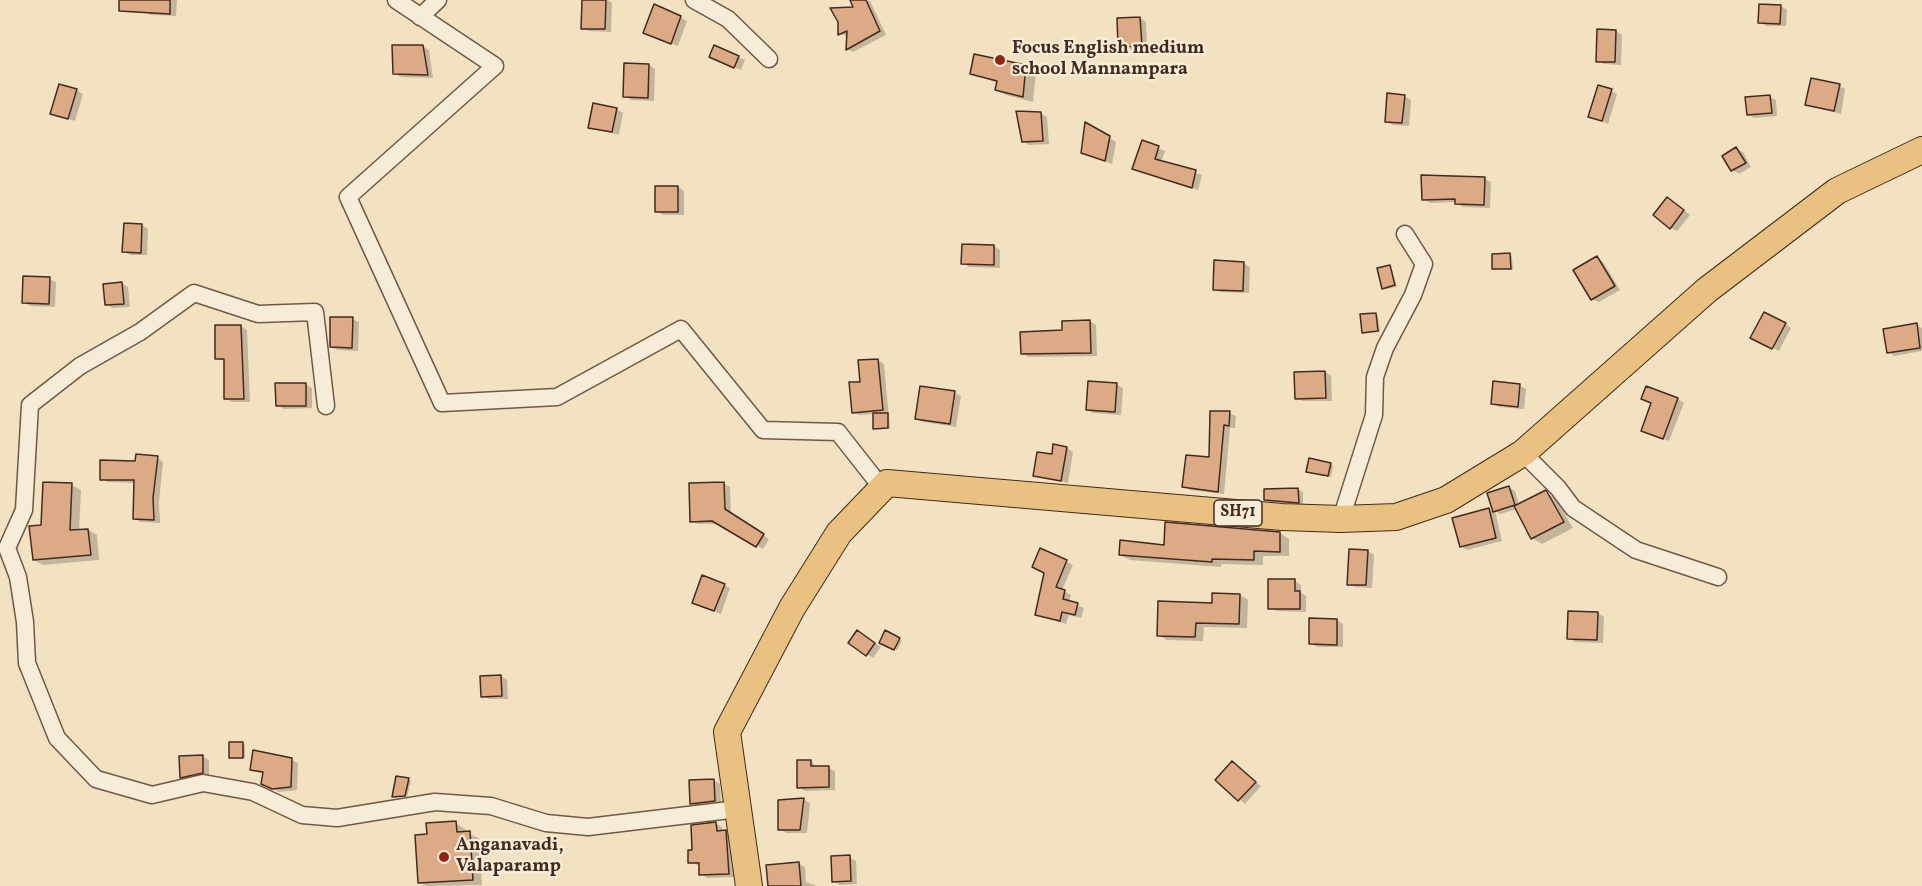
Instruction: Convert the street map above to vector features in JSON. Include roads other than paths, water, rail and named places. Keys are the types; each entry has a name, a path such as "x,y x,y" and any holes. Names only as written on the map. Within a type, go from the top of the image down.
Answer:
{"main road":[{"name":"SH71","path":"882,488 887,483 1097,502 1341,519 1396,516 1446,500 1523,453 1707,290 1838,192 1922,150"},
{"path":"749,886 728,732 792,608 839,533 882,488"}],"street":[{"path":"396,0 495,66 348,197 442,403 557,397 681,329 763,430 838,432 882,488"},
{"path":"420,17 438,0"},
{"path":"694,0 728,19 769,59"},
{"path":"1341,519 1374,415 1375,377 1385,348 1413,295 1424,264 1405,234"},
{"path":"326,406 315,312 258,314 194,293 140,332 80,366 30,405 24,510 4,547 18,577 25,622 27,663 57,738 96,779 152,795 203,783 253,792 302,815 337,818 435,802 491,807 546,823 588,826 738,809"},
{"path":"1523,453 1558,488 1573,508 1636,550 1718,577"}],"place":[{"name":"Focus English medium school Mannampara","path":"1000,60"},
{"name":"Anganavadi, Valaparamp","path":"444,857"}]}
